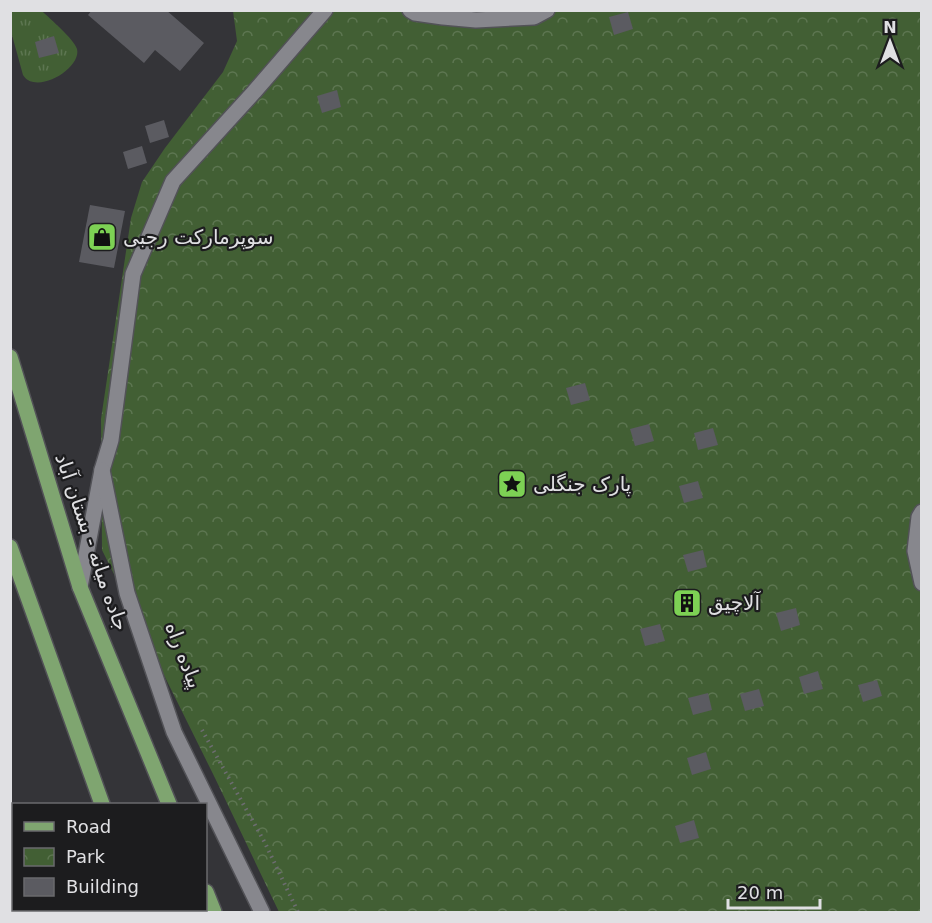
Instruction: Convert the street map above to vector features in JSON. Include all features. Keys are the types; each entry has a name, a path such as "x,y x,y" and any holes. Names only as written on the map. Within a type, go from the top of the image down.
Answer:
{"main road":[{"name":"جاده میانه - بستان آباد","path":"10,357 80,587 170,803"},
{"path":"10,547 102,803"},
{"path":"207,894 214,912"}],"street":[{"path":"80,587 102,470 111,440 134,273 173,181 325,10"},
{"path":"410,10 415,13 476,20 534,17 548,10"},
{"path":"102,470 127,593 174,732 262,912"},
{"path":"921,512 915,551 921,583"}],"path":[{"path":"197,722 265,843 298,912"}],"green space":[{"path":"10,11 42,11 67,35 77,49 77,56 66,71 47,81 38,82 29,81 23,75 12,35"},
{"name":"پارک جنگلی","path":"233,11 921,11 921,912 279,912 102,550 101,419 131,218 142,182 223,72 237,41"}],"building":[{"path":"92,10 166,10 204,43 180,71 155,50 144,63 88,15"},
{"path":"628,12 633,29 614,35 609,17"},
{"path":"54,36 59,53 39,58 35,42"},
{"path":"337,90 341,107 322,113 317,96"},
{"path":"164,120 169,137 150,143 145,126"},
{"path":"142,146 147,163 128,169 123,152"},
{"name":"سوپرمارکت رجبی","path":"90,205 125,211 114,268 79,262"},
{"path":"585,383 590,400 571,405 566,388"},
{"path":"649,424 654,441 635,446 630,429"},
{"path":"713,428 718,445 698,450 694,433"},
{"path":"698,481 703,498 684,503 679,486"},
{"name":"آلاچیق","path":"703,550 707,567 688,572 683,555"},
{"name":"آلاچیق","path":"694,592 699,609 680,615 675,598"},
{"name":"آلاچیق","path":"796,608 800,625 781,631 776,613"},
{"name":"آلاچیق","path":"660,624 665,641 645,646 640,629"},
{"path":"818,671 823,689 804,694 799,677"},
{"path":"877,680 882,696 863,702 858,685"},
{"path":"759,689 764,706 745,711 740,694"},
{"path":"708,693 712,710 693,715 688,698"},
{"path":"706,752 711,769 692,775 687,758"},
{"path":"694,820 699,838 680,843 675,826"}],"place":[{"name":"سوپرمارکت رجبی","path":"102,237"},
{"name":"پارک جنگلی","path":"512,484"},
{"name":"آلاچیق","path":"687,603"}]}
